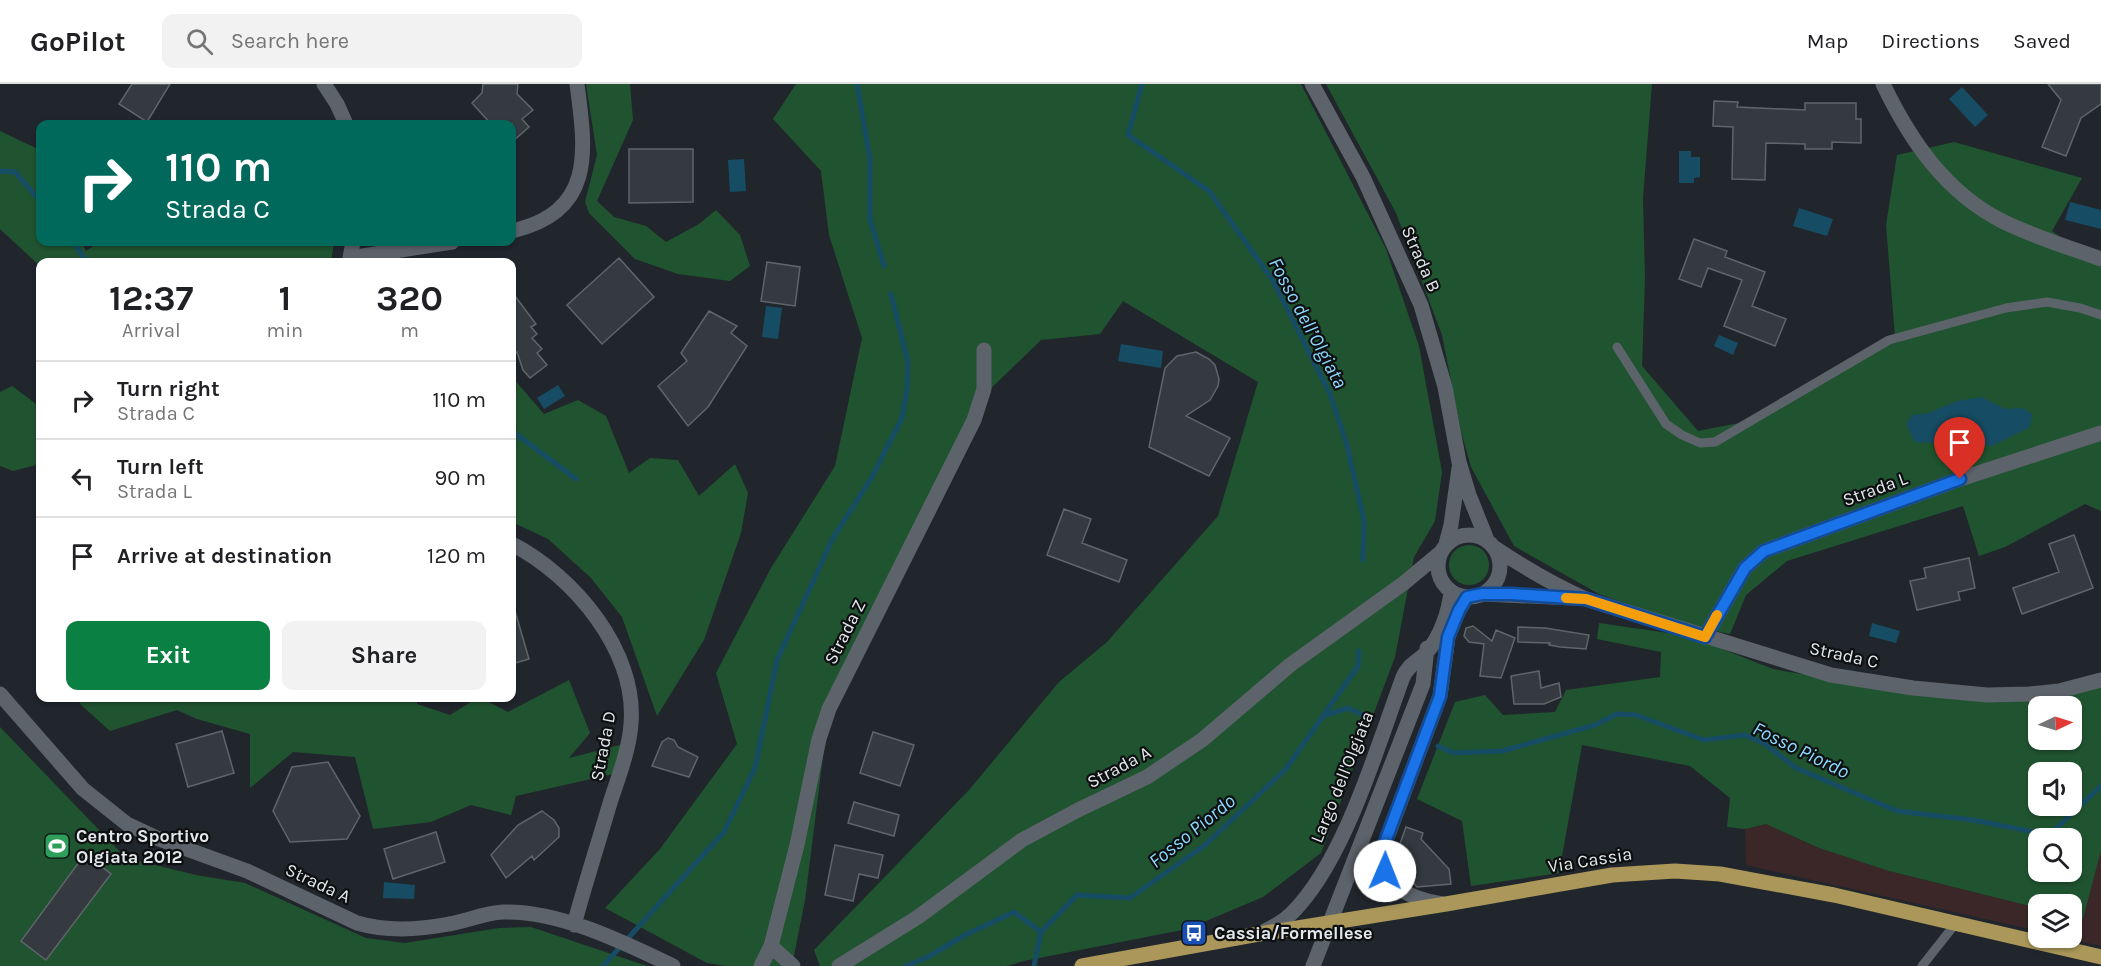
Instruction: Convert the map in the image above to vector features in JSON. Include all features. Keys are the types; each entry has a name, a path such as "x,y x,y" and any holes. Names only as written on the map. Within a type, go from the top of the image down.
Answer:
{"main road":[{"name":"Via Cassia","path":"1082,966 1612,875 1675,871 1720,874 1823,893 2101,957"}],"street":[{"path":"324,84 344,120"},
{"path":"516,230 553,214 570,196 576,185 582,168 583,150 578,84"},
{"name":"Strada B","path":"1312,84 1363,177 1421,305 1445,387 1459,462 1475,512 1491,544"},
{"path":"1883,84 1915,141 1935,168 1958,191 2000,220 2041,238 2101,259"},
{"path":"361,258 429,246"},
{"name":"Strada Z","path":"761,966 771,946 824,724 838,689 974,420 984,389 984,350"},
{"name":"Strada L","path":"1705,637 1745,568 1764,551 1960,479 2101,433"},
{"name":"Strada B","path":"1443,548 1453,516 1459,462"},
{"path":"1313,966 1423,684 1445,660 1457,641 1475,596 1491,588 1497,579 1500,569 1499,558 1491,544 1470,534 1453,538 1443,548 1437,562 1438,573 1446,587"},
{"name":"Strada C","path":"1491,544 1542,579 1586,599 1831,675 1948,692 1987,695 2029,694 2072,689 2101,680"},
{"name":"Strada D","path":"516,546 555,574 578,595 595,616 619,658 630,699 631,726 623,762 574,926"},
{"name":"Strada A","path":"839,966 937,904 1022,840 1147,777 1202,740 1290,665 1404,583 1443,548"},
{"path":"1404,583 1423,581 1475,596"},
{"name":"Largo dell'Olgiata","path":"1259,934 1274,927 1292,913 1322,872 1356,802 1406,671 1426,653 1439,632 1450,605 1446,587"},
{"name":"Strada C","path":"1475,596 1586,599"},
{"name":"Largo dell'Olgiata","path":"1423,684 1426,653"},
{"path":"1445,660 1440,696 1382,850 1382,858 1388,877 1401,889 1422,900 1446,904"},
{"name":"Strada A","path":"0,694 82,789 127,824 159,839 247,872 357,923 396,930 448,924 500,912 525,913 545,916 622,942 673,966"},
{"path":"771,946 794,966"}],"lane":[{"path":"1617,347 1666,424 1700,443 1715,442 1889,340 2006,308 2047,302 2080,308 2101,315"},
{"path":"1922,966 1956,923"}],"shaded area":[{"path":"1766,824 1819,848 1889,871 2028,906 2028,929 1746,865 1745,829"},
{"path":"2101,851 2101,946 2082,942 2083,919"}],"green space":[{"path":"586,84 630,84 633,120 597,201 614,217 646,226 666,242 699,224 716,210 740,235 750,266 730,281 678,274 635,259 589,213 585,202 597,155"},
{"path":"796,84 1301,84 1386,249 1419,346 1442,472 1435,521 1414,557 1395,657 1321,853 1263,897 1187,929 1007,966 820,966 814,950 969,790 1059,682 1107,642 1218,516 1258,382 1123,301 1100,334 1041,340 982,397 920,511 829,709 805,900 792,966 726,966 707,963 605,908 660,849 737,744 716,673 771,568 835,466 862,338 829,235 821,171 773,119"},
{"path":"1326,84 1652,84 1643,198 1645,279 1642,366 1698,431 1739,423 1895,337 1886,225 1897,155 1954,142 2082,178 2052,231 2101,267 2101,511 2085,504 2005,547 1979,556 1963,506 1787,561 1746,595 1730,634 1690,626 1599,594 1514,546 1471,467 1461,431 1442,335 1396,213"},
{"path":"0,131 36,148 36,246 84,246 86,251 93,246 333,246 332,258 36,258 36,262 0,229"},
{"path":"516,382 544,414 578,400 606,416 629,473 650,458 678,460 699,496 735,464 748,493 741,533 704,640 657,716 622,617 591,578 548,539 516,524"},
{"path":"12,386 36,404 36,465 13,471 0,466 0,392"},
{"path":"1469,545 1483,551 1489,565 1483,579 1469,585 1455,579 1449,565 1455,551"},
{"path":"1599,623 1689,636 1773,669 1910,693 2101,688 2101,851 2083,919 2082,894 2028,894 2028,906 1889,871 1819,848 1766,824 1745,829 1727,827 1730,798 1690,766 1582,745 1559,873 1471,886 1462,821 1417,799 1455,702 1485,695 1503,715 1555,712 1566,690 1660,677 1661,652 1597,639"},
{"path":"569,680 590,733 569,758 624,744 613,774 516,796 511,815 471,805 431,822 373,829 355,757 293,752 250,788 250,734 197,719 177,710 110,731 80,702 417,702 417,704 450,715 471,702 489,702 508,712"},
{"path":"0,727 126,858 196,875 245,883 366,938 405,943 499,928 531,927 647,966 0,966"}],"water":[{"path":"1962,87 1988,115 1975,127 1949,99"},
{"path":"1679,151 1691,151 1691,157 1700,157 1700,177 1694,178 1694,183 1679,183"},
{"path":"744,159 746,191 730,192 728,160"},
{"path":"2070,202 2101,210 2101,229 2065,220"},
{"path":"1799,208 1833,219 1827,236 1793,226"},
{"path":"766,306 782,308 778,339 762,337"},
{"path":"1719,335 1738,343 1733,355 1714,346"},
{"path":"1121,344 1163,351 1161,368 1118,361"},
{"path":"558,385 565,396 544,409 537,398"},
{"path":"1982,397 2005,409 2023,408 2032,414 2030,427 1992,446 1915,442 1906,424 1912,415 1929,413 1957,401"},
{"path":"1872,623 1900,631 1896,643 1869,636"},
{"path":"384,882 415,885 414,899 383,898"}],"building":[{"path":"132,84 170,84 148,120 144,120 119,104"},
{"path":"483,84 518,84 517,94 533,110 522,119 529,127 516,138 516,120 487,120 472,103 482,93"},
{"path":"2048,84 2101,84 2101,104 2081,118 2066,156 2042,147 2061,100"},
{"path":"1714,101 1738,102 1737,107 1805,110 1805,103 1856,103 1856,119 1861,119 1861,143 1832,142 1832,149 1805,149 1805,144 1766,143 1765,180 1732,179 1733,127 1713,126"},
{"path":"629,149 693,149 693,202 629,203"},
{"path":"1694,239 1727,251 1725,257 1765,272 1752,306 1786,319 1775,346 1724,326 1742,280 1708,268 1701,287 1679,279"},
{"path":"619,258 654,297 602,344 567,305"},
{"path":"767,262 800,267 795,306 761,301"},
{"path":"516,297 536,324 531,327 537,334 532,338 542,349 537,353 547,365 530,378 523,370 517,352"},
{"path":"709,311 737,326 731,333 747,346 708,407 688,426 658,386 687,361 681,353"},
{"path":"1196,352 1215,365 1219,379 1218,386 1210,400 1186,416 1230,438 1209,476 1149,447 1165,368 1177,356"},
{"path":"1064,509 1091,519 1082,543 1127,560 1119,582 1047,555"},
{"path":"2074,535 2093,588 2022,614 2013,588 2059,572 2049,544"},
{"path":"1969,558 1975,588 1958,592 1960,600 1917,610 1910,581 1926,578 1924,568"},
{"path":"516,614 529,659 516,663"},
{"path":"1473,626 1492,641 1496,630 1515,638 1501,678 1480,676 1484,644 1469,642 1464,636 1466,628"},
{"path":"1518,627 1545,628 1589,635 1586,649 1560,647 1549,645 1550,643 1518,642"},
{"path":"1539,671 1541,688 1559,683 1561,697 1544,704 1514,704 1511,676"},
{"path":"222,731 234,773 188,787 176,744"},
{"path":"873,732 914,745 900,786 860,773"},
{"path":"668,738 674,740 678,747 698,757 689,777 652,766 662,742"},
{"path":"328,762 360,816 347,839 290,842 273,811 292,767"},
{"path":"854,802 899,815 894,836 848,823"},
{"path":"542,811 554,820 559,828 559,837 534,860 532,856 506,878 491,855 518,825"},
{"path":"1406,827 1423,833 1421,839 1449,869 1451,884 1417,887 1394,860"},
{"path":"436,832 445,862 393,879 384,849"},
{"path":"835,845 883,855 878,878 859,874 853,901 825,895"},
{"path":"85,854 111,874 46,960 21,941"}],"waterway":[{"path":"857,84 870,159 870,219 884,266"},
{"name":"Fosso dell’Olgiata","path":"1142,84 1128,135 1209,191 1272,279 1330,394 1347,445 1364,521 1363,560"},
{"path":"0,171 15,172 36,196"},
{"path":"76,246 84,258"},
{"path":"603,966 724,832 755,768 777,660 833,538 872,477 902,418 907,389 908,362 891,294"},
{"path":"516,434 576,479"},
{"name":"Fosso dell’Olgiata","path":"1323,716 1358,666 1359,651"},
{"name":"Fosso Piordo","path":"1034,966 1041,932 1077,895 1130,898 1205,845 1285,770 1323,716 1348,708 1372,719"},
{"name":"Fosso Piordo","path":"1438,746 1453,753 1502,751 1595,725 1617,714 1636,715 1704,740 1745,735 1765,744 1796,768 1897,811 1973,820 2049,835 2101,786"},
{"path":"906,966 1014,912 1041,932"}],"slow traffic":[{"path":"1566,598 1586,599 1705,637 1717,615"}],"place":[{"name":"Centro Sportivo Olgiata 2012","path":"57,846"},
{"name":"Cassia/Formellese","path":"1194,933"}],"route":[{"path":"1385,871 1382,850 1440,696 1448,637 1467,597 1482,594 1511,594 1586,599 1705,637 1736,582 1757,555 1770,548 1960,479"}]}
